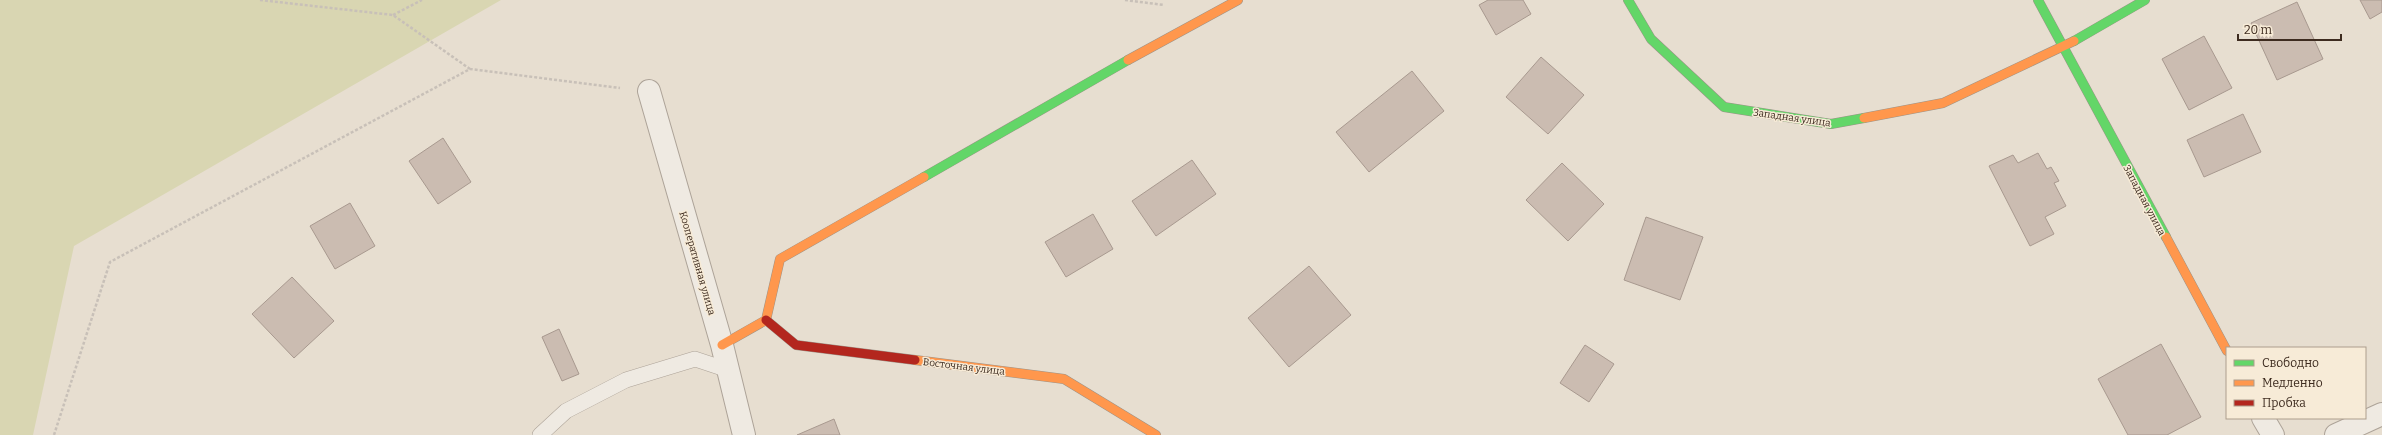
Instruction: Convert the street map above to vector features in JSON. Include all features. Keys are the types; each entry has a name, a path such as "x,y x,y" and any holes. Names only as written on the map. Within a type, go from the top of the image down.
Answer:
{"street":[{"path":"722,345 766,320 780,259 1206,16 1238,0"},
{"name":"Западная улица","path":"1628,0 1651,39 1724,107 1831,124 1943,103 2063,48 2145,0"},
{"name":"Западная улица","path":"2038,0 2226,349"},
{"name":"Кооперативная улица","path":"649,91 722,345 744,435"},
{"name":"Восточная улица","path":"766,320 796,345 1064,379 1156,435"},
{"path":"2336,435 2382,414"},
{"path":"2264,419 2272,435"}],"lane":[{"path":"540,435 566,411 626,380 695,358 728,370"}],"path":[{"path":"260,0 393,15 470,69 649,91"},
{"path":"393,15 422,0"},
{"path":"54,435 110,262 470,69"}],"shaded area":[{"path":"0,0 501,0 74,246 33,435 0,435"}],"building":[{"path":"1488,0 1523,0 1531,14 1496,35 1479,5"},
{"path":"2360,0 2382,0 2382,12 2370,19"},
{"path":"2297,2 2323,59 2277,80 2251,23"},
{"path":"2204,36 2232,88 2189,110 2162,59"},
{"path":"1541,57 1584,95 1548,134 1506,97"},
{"path":"1412,71 1444,111 1369,172 1336,132"},
{"path":"2243,114 2261,152 2204,177 2187,140"},
{"path":"443,138 471,182 438,204 409,161"},
{"path":"2038,153 2047,169 2051,167 2059,181 2054,183 2066,206 2045,217 2054,234 2030,246 1989,166 2013,155 2018,163"},
{"path":"1192,160 1216,194 1156,236 1132,201"},
{"path":"1562,163 1604,204 1568,241 1526,200"},
{"path":"350,203 375,246 335,269 310,226"},
{"path":"1093,214 1113,249 1066,277 1045,242"},
{"path":"1646,217 1703,237 1680,300 1624,280"},
{"path":"1309,266 1351,315 1289,367 1248,318"},
{"path":"292,277 334,321 294,358 252,314"},
{"path":"559,329 579,374 562,381 542,337"},
{"path":"2161,344 2201,417 2167,435 2128,435 2098,379"},
{"path":"1585,345 1614,364 1589,402 1560,383"},
{"path":"834,419 840,435 797,435"}],"traffic: fast":[{"path":"1628,0 1651,39 1724,107 1831,124 1864,118"},
{"path":"2038,0 2166,237"},
{"path":"2074,41 2145,0"},
{"path":"924,177 1128,60"}],"traffic: slow":[{"path":"1128,60 1238,0"},
{"path":"1864,118 1943,103 2074,41"},
{"path":"722,345 766,320 780,259 924,177"},
{"path":"2166,237 2226,349"},
{"path":"915,360 1064,379 1156,435"}],"traffic: jam":[{"path":"766,320 796,345 915,360"}]}
